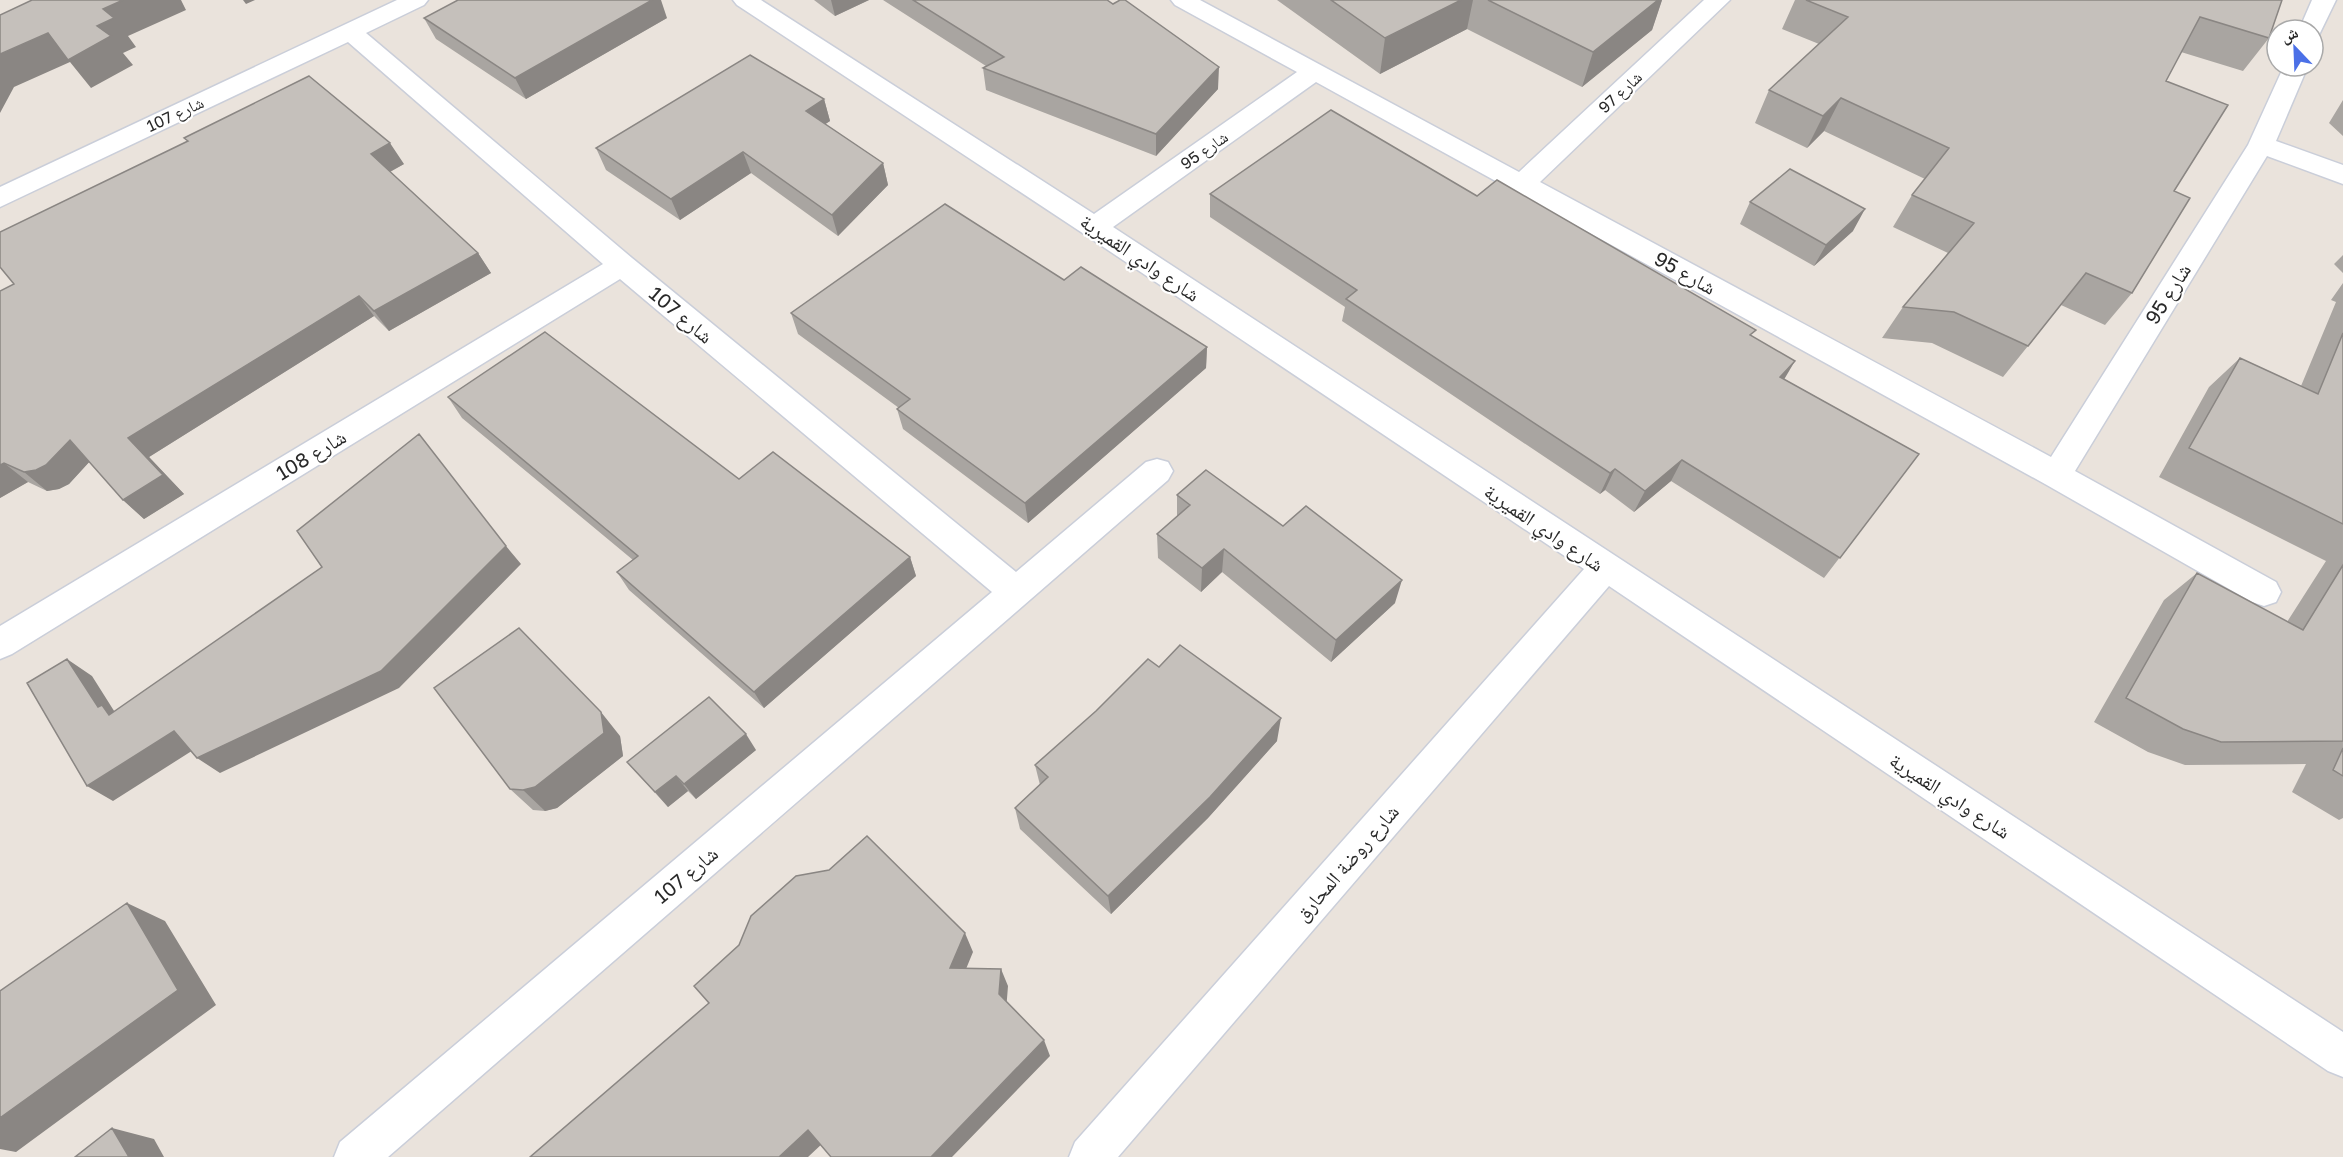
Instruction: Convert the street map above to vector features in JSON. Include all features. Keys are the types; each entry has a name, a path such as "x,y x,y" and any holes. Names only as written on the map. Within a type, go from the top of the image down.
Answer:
{"street":[{"name":"شارع 107","path":"0,198 416,0"},
{"name":"شارع وادي القميرية","path":"746,0 1094,227 2343,1056"},
{"name":"شارع 95","path":"1183,0 2056,475 2264,592"},
{"name":"شارع 97","path":"1522,184 1718,0"},
{"path":"2316,18 2324,0"},
{"name":"شارع 107","path":"350,31 622,265 1017,593"},
{"name":"شارع 95","path":"1094,227 1314,72"},
{"name":"شارع 95","path":"2056,475 2261,144 2290,78"},
{"path":"2261,144 2343,175"},
{"name":"شارع 108","path":"0,644 622,265"},
{"name":"شارع 107","path":"355,1157 1158,471"},
{"name":"شارع روضة المحارق","path":"1090,1157 1605,568"}],"building":[{"path":"32,0 123,0 103,9 114,18 97,26 111,36 68,60 48,33 0,54 0,15"},
{"path":"458,0 652,0 515,78 424,18"},
{"path":"913,0 1107,0 1113,4 1125,0 1219,67 1156,134 983,68 1004,57"},
{"path":"1331,0 1461,0 1385,38"},
{"path":"1488,0 1658,0 1593,52"},
{"path":"1806,0 2282,0 2276,18 2265,18 2265,37 2200,17 2166,81 2228,105 2174,191 2190,198 2132,293 2086,273 2028,346 1954,312 1903,307 1974,223 1912,195 1949,148 1841,98 1823,116 1769,90 1848,17"},
{"path":"750,55 824,99 806,111 883,163 832,215 743,152 671,199 596,148"},
{"path":"309,76 390,143 371,154 478,253 374,311 359,296 128,438 163,475 123,500 70,440 46,465 36,470 24,472 4,463 0,465 0,291 14,284 0,267 0,232 188,141 184,138"},
{"path":"1331,110 1477,196 1497,180 1756,330 1750,335 1795,361 1780,377 1919,454 1840,558 1682,460 1645,491 1615,469 1610,473 1346,299 1357,290 1210,194"},
{"path":"1790,169 1865,209 1826,245 1750,202"},
{"path":"945,204 1064,280 1081,267 1207,347 1025,503 897,409 910,399 791,313"},
{"path":"545,332 739,479 773,452 910,557 754,692 617,572 638,556 448,397"},
{"path":"2343,333 2343,524 2189,448 2240,358 2318,394"},
{"path":"419,434 506,546 381,671 197,758 174,731 87,786 27,683 67,659 98,707 102,705 109,715 322,567 297,531"},
{"path":"1206,470 1283,526 1306,506 1402,580 1336,640 1224,549 1202,568 1157,534 1190,505 1177,495"},
{"path":"2343,565 2343,741 2221,742 2183,729 2126,698 2197,573 2303,630"},
{"path":"519,628 601,712 604,733 535,787 523,790 510,789 434,688"},
{"path":"1180,645 1281,718 1210,797 1108,896 1015,808 1048,777 1035,765 1096,711 1148,659 1159,667"},
{"path":"709,697 746,734 684,784 676,776 655,792 627,762"},
{"path":"2343,748 2343,776 2333,770"},
{"path":"867,836 965,933 950,968 1001,969 999,994 1044,1040 931,1157 831,1157 808,1130 779,1157 530,1157 709,1003 694,986 739,945 751,916 796,876 829,870"},
{"path":"127,903 178,990 0,1118 0,991"},
{"path":"112,1128 129,1157 75,1157"}]}
